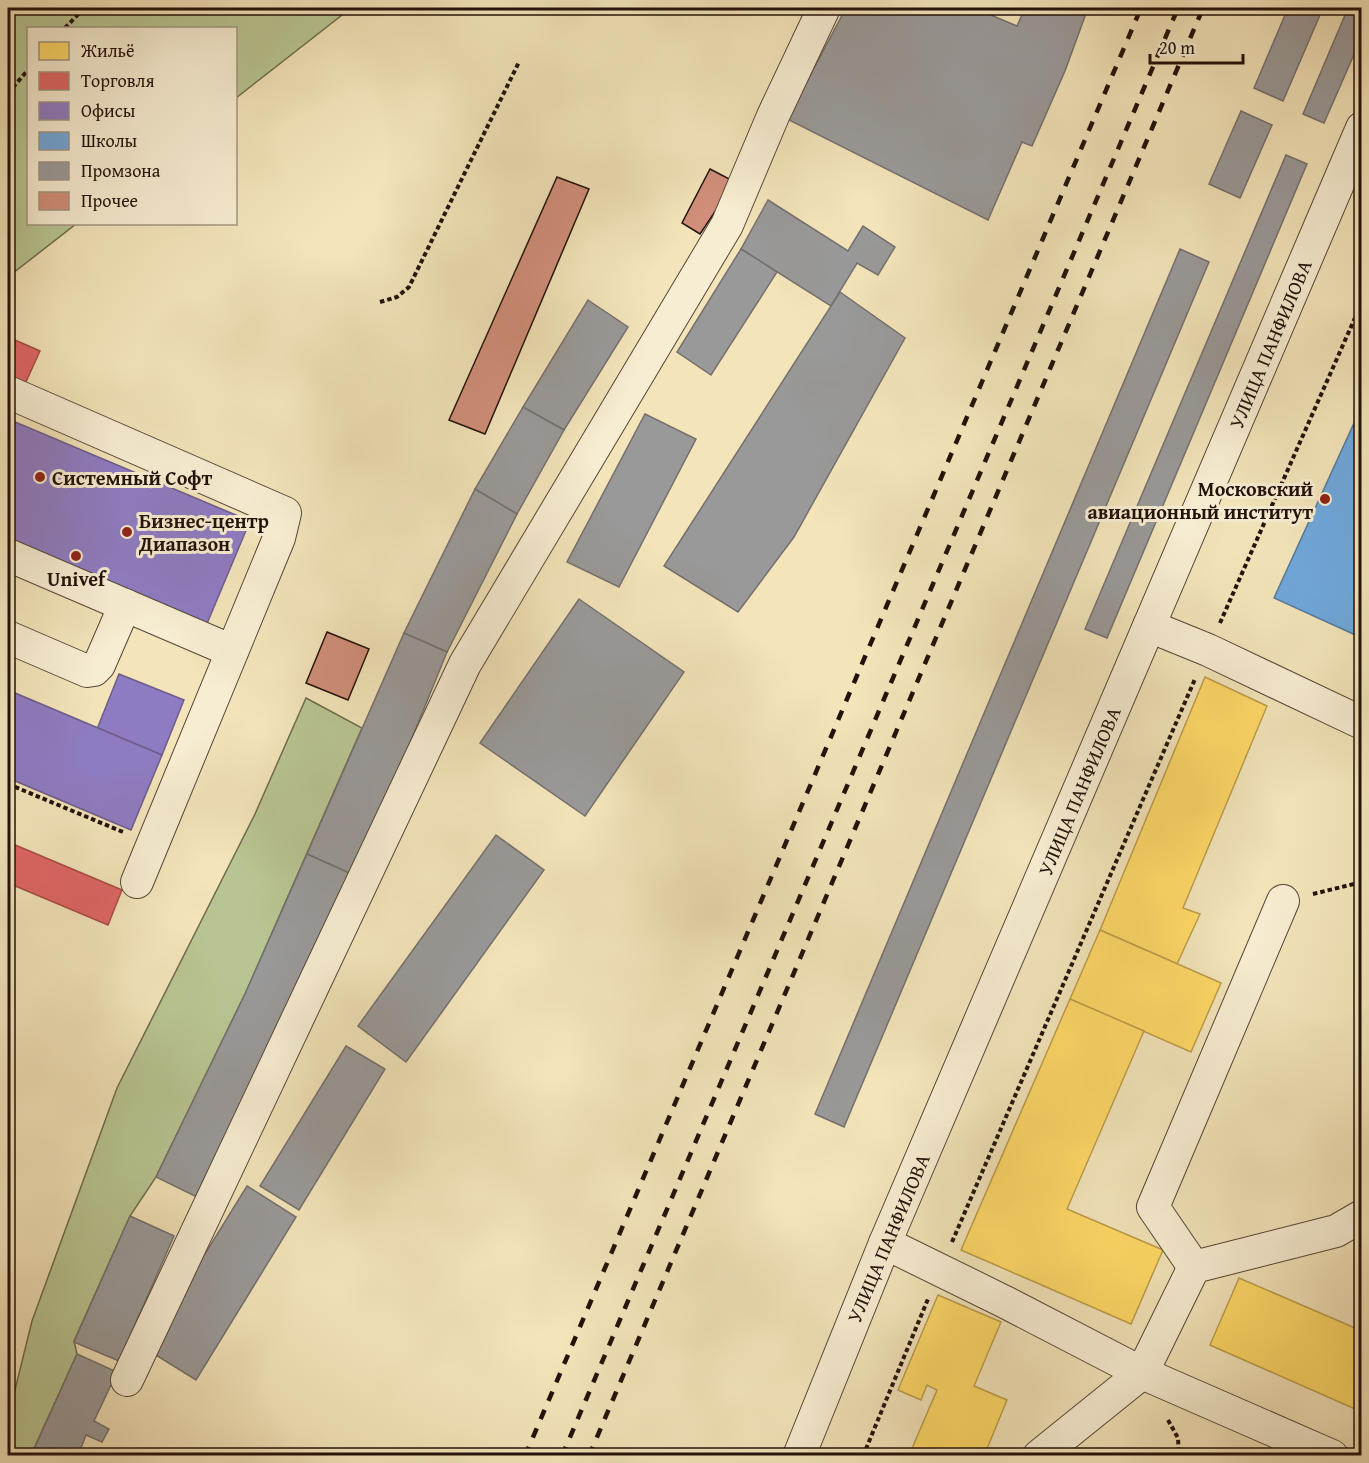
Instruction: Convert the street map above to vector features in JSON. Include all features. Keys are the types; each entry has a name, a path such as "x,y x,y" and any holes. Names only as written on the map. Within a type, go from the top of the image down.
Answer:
{"street":[{"path":"127,1380 465,664 727,225 773,116 824,8"},
{"name":"УЛИЦА ПАНФИЛОВА","path":"799,1455 885,1243 1362,128"},
{"path":"8,392 285,513 279,538 137,882"},
{"path":"8,555 232,651"},
{"path":"8,637 87,671 94,670 99,665 125,605"},
{"path":"1149,626 1208,650 1362,723"},
{"path":"1194,1267 1153,1207 1283,901"},
{"path":"1039,1455 1142,1373 1194,1267 1336,1231 1362,1216"},
{"path":"885,1243 1142,1373 1332,1455"}],"path":[{"path":"8,17 16,8"},
{"path":"66,27 84,8"},
{"path":"380,302 397,297 409,287 519,62"},
{"path":"8,93 27,71"},
{"path":"8,784 152,845"},
{"path":"1283,901 1362,882"},
{"path":"863,1455 1052,1012"}],"green space":[{"path":"8,8 351,8 237,97 237,27 27,27 27,225 75,225 8,277"},
{"path":"306,698 362,728 245,994 156,1177 130,1216 74,1341 77,1354 31,1455 8,1456 8,1418 32,1321 117,1088 255,814"}],"building: Жильё":[{"path":"1205,677 1267,706 1183,908 1200,914 1177,964 1100,930"},
{"path":"1100,930 1221,983 1191,1052 1070,999"},
{"path":"1070,999 1144,1031 1067,1209 1163,1250 1131,1324 961,1250"},
{"path":"1239,1278 1362,1331 1362,1412 1210,1345"},
{"path":"938,1295 1001,1322 974,1386 1007,1400 984,1456 896,1456 899,1449 910,1453 937,1390 927,1385 921,1400 898,1390"}],"building: Торговля":[{"path":"8,337 40,351 25,384 8,377"},
{"path":"8,842 122,890 108,925 8,883"}],"building: Офисы":[{"name":"Бизнес-центр Диапазон","path":"8,419 250,521 206,626 8,542"},
{"path":"119,674 184,700 162,755 97,729"},
{"path":"8,690 162,755 131,830 8,778"}],"building: Школы":[{"path":"1360,410 1362,410 1362,638 1274,598"}],"building: Промзона":[{"path":"846,8 974,8 1017,26 1025,8 1088,8 1065,71 1032,146 1022,142 988,220 787,119"},
{"path":"1288,8 1323,8 1283,101 1254,88"},
{"path":"1348,8 1362,8 1362,36 1324,123 1303,114"},
{"path":"1241,111 1272,125 1240,198 1209,184"},
{"path":"1286,155 1307,164 1107,638 1085,629"},
{"path":"768,200 848,251 863,226 895,247 878,275 857,263 831,306 741,249"},
{"path":"741,249 777,272 711,375 677,352"},
{"path":"1180,249 1209,262 844,1127 815,1114"},
{"path":"840,292 905,338 794,537 738,612 664,566"},
{"path":"588,300 628,327 564,430 523,407"},
{"path":"523,407 564,430 517,514 475,489"},
{"path":"645,414 696,439 619,587 567,562"},
{"path":"475,489 517,514 447,652 404,633"},
{"path":"579,599 684,672 585,816 480,743"},
{"path":"404,633 447,652 356,876 307,854"},
{"path":"496,835 544,870 406,1062 358,1026"},
{"path":"307,854 356,876 203,1200 156,1177 245,994"},
{"path":"346,1046 385,1069 299,1210 260,1186"},
{"path":"247,1186 296,1217 196,1380 146,1349"},
{"path":"130,1216 174,1236 119,1361 74,1342"},
{"path":"77,1354 117,1372 94,1421 109,1429 102,1442 86,1435 78,1456 31,1456"}],"building: Прочее":[{"path":"710,169 735,182 700,234 682,223"},
{"path":"557,177 589,189 485,434 449,420"},
{"path":"327,632 369,649 348,700 306,683"}],"railway":[{"path":"525,1456 1141,8"},
{"path":"562,1456 1178,8"},
{"path":"589,1456 1203,8"}],"place":[{"name":"Системный Софт","path":"40,477"},
{"name":"Московский авиационный институт","path":"1325,499"},
{"name":"Бизнес-центр Диапазон","path":"127,532"},
{"name":"Univef","path":"76,556"}]}
